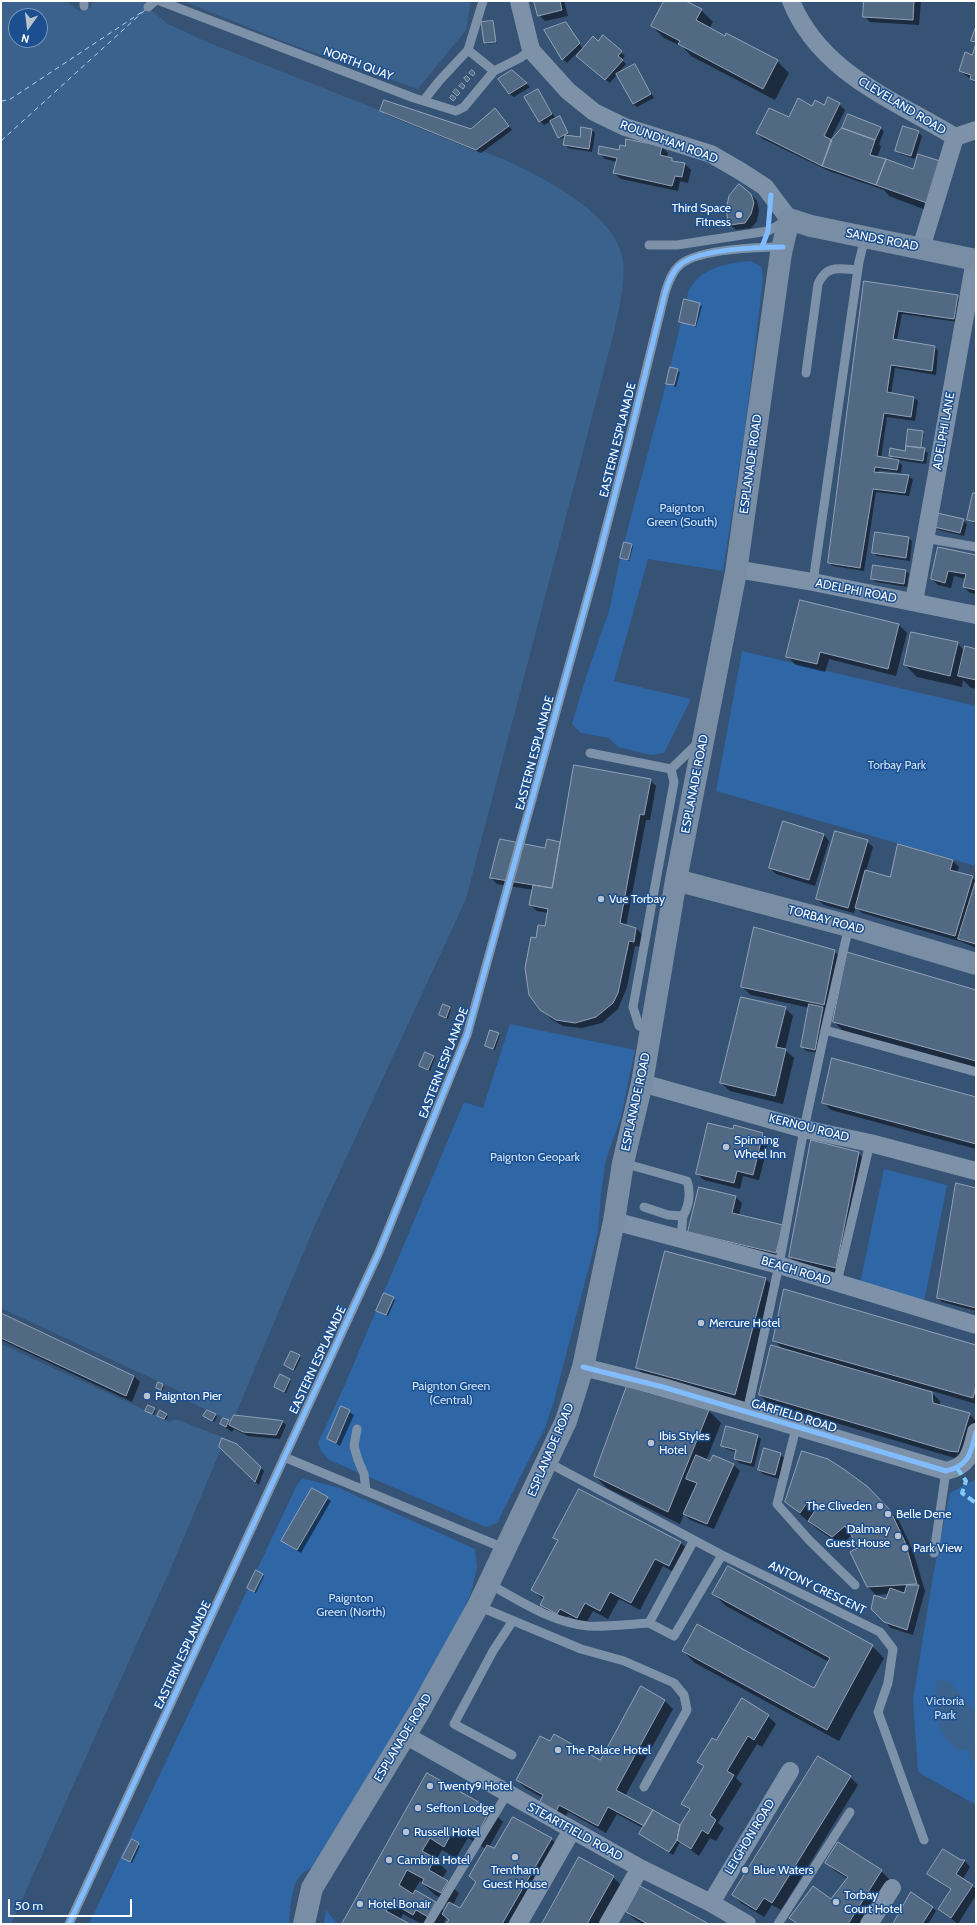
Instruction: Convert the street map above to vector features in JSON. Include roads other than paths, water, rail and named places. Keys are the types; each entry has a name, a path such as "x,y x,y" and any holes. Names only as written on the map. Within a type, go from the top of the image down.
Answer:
{"main road":[{"name":"SANDS ROAD","path":"789,219 811,226 975,260"},
{"name":"ESPLANADE ROAD","path":"304,1924 312,1888 405,1735 478,1606 566,1421 583,1367 614,1221 623,1163 642,1083 676,880 705,738 736,569 783,247 789,219"},
{"name":"TORBAY ROAD","path":"676,880 849,926 976,964"}],"street":[{"name":"ROUNDHAM ROAD","path":"519,1 532,50 568,91 594,112 625,127 711,154 765,187 789,219"},
{"name":"CLEVELAND ROAD","path":"791,1 799,20 834,63 870,89 955,137"},
{"path":"921,248 955,137 976,130"},
{"name":"ADELPHI LANE","path":"914,602 975,260"},
{"name":"ADELPHI ROAD","path":"736,569 813,582 976,615"},
{"name":"KERNOU ROAD","path":"642,1083 804,1129 870,1143 976,1171"},
{"name":"BEACH ROAD","path":"614,1221 681,1237 779,1265 976,1325"},
{"name":"GARFIELD ROAD","path":"583,1367 621,1375 796,1428 946,1471"},
{"path":"946,1471 958,1468 964,1463 975,1442"},
{"name":"STEARTFIELD ROAD","path":"405,1735 640,1868 711,1903 741,1923"},
{"name":"LEIGHON ROAD","path":"711,1903 790,1771"},
{"path":"518,1924 572,1830"},
{"path":"608,1924 640,1868"},
{"path":"869,1924 892,1888"}],"lane":[{"name":"NORTH QUAY","path":"160,1 414,98 456,111 464,107 494,71 532,50"},
{"path":"424,100 440,80 468,50 483,1"},
{"path":"468,50 494,71"},
{"path":"649,245 677,245 768,231 789,219"},
{"path":"813,582 858,270 865,237"},
{"name":"EASTERN ESPLANADE","path":"69,1924 379,1252 468,1035 593,578 628,444 664,293 670,278 680,264 696,257 735,249 783,247"},
{"path":"806,373 818,284 821,277 828,270 858,270"},
{"path":"926,538 976,547"},
{"path":"671,769 689,750 705,738"},
{"path":"590,753 671,769"},
{"path":"650,1028 639,1026 633,1007 650,907 674,782 671,769"},
{"path":"747,1412 779,1265 804,1129 849,926"},
{"path":"825,1030 976,1072"},
{"path":"837,1283 870,1143"},
{"path":"623,1163 687,1181 690,1190 686,1211 683,1216 681,1237"},
{"path":"644,1207 668,1215 683,1216"},
{"path":"796,1428 777,1504 809,1540 855,1585"},
{"path":"357,1429 354,1446 364,1474 366,1491"},
{"path":"284,1457 506,1549"},
{"name":"ANTONY CRESCENT","path":"547,1462 722,1556 880,1632 893,1649 888,1683 878,1712 924,1840"},
{"path":"934,1553 946,1471"},
{"path":"649,1624 694,1540"},
{"path":"488,1584 545,1614 568,1622 588,1626 649,1624 674,1636 722,1556"},
{"path":"478,1606 512,1622 581,1649 624,1660 674,1683 684,1695 687,1710 644,1787"},
{"path":"512,1622 493,1651 454,1724 512,1755"},
{"path":"428,1924 507,1794"},
{"path":"778,1924 850,1812"}],"place":[{"name":"Third Space Fitness","path":"739,215"},
{"name":"Vue Torbay","path":"601,899"},
{"name":"Spinning Wheel Inn","path":"726,1147"},
{"name":"Mercure Hotel","path":"701,1323"},
{"name":"Paignton Pier","path":"147,1396"},
{"name":"Ibis Styles Hotel","path":"651,1443"},
{"name":"The Cliveden","path":"880,1506"},
{"name":"Belle Dene","path":"888,1514"},
{"name":"Dalmary Guest House","path":"898,1536"},
{"name":"Park View","path":"905,1548"},
{"name":"The Palace Hotel","path":"558,1750"},
{"name":"Twenty9 Hotel","path":"430,1786"},
{"name":"Sefton Lodge","path":"418,1808"},
{"name":"Russell Hotel","path":"406,1832"},
{"name":"Trentham Guest House","path":"515,1857"},
{"name":"Cambria Hotel","path":"389,1860"},
{"name":"Blue Waters","path":"745,1870"},
{"name":"Torbay Court Hotel","path":"836,1902"},
{"name":"Hotel Bonair","path":"360,1904"}],"park label":[{"name":"Paignton Green (South)","path":"682,515"},
{"name":"Torbay Park","path":"897,765"},
{"name":"Paignton Geopark","path":"535,1157"},
{"name":"Paignton Green (Central)","path":"451,1393"},
{"name":"Paignton Green (North)","path":"351,1605"},
{"name":"Victoria Park","path":"945,1708"}]}
